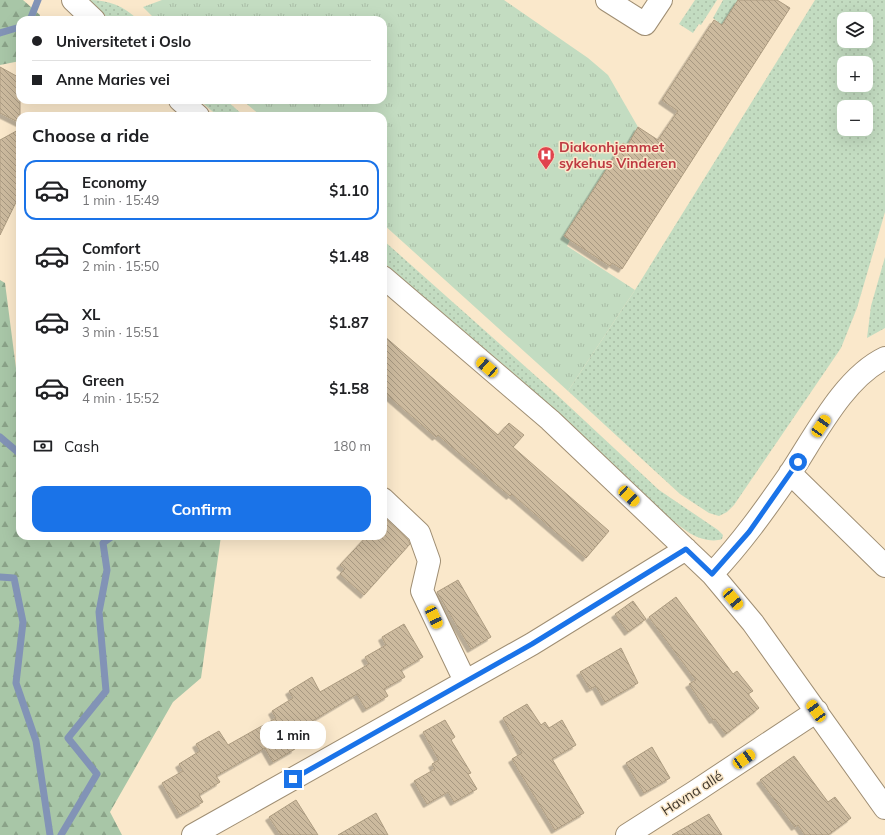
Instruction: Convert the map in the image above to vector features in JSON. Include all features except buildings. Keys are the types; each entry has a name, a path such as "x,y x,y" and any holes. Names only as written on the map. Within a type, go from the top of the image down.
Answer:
{"street":[{"path":"73,0 90,16"},
{"path":"607,0 645,24 661,0"},
{"path":"184,104 194,112"},
{"path":"387,280 550,420 712,574 753,623 885,808"},
{"path":"712,574 749,532 845,392 871,367 885,358"},
{"path":"790,474 885,566"},
{"path":"387,503 420,533 429,561 422,592 465,681"},
{"path":"193,835 532,644 686,549"},
{"name":"Havna allé","path":"627,835 816,711"}],"green space":[{"path":"0,0 23,0 40,16 16,16 16,62 0,65"},
{"path":"89,0 103,1 116,5 134,16 106,16"},
{"name":"Diakonhjemmet sykehus Vinderen","path":"162,0 504,0 588,58 608,75 638,127 627,146 624,143 564,236 570,240 567,246 635,290 568,391 387,228 387,112 256,112 247,104 387,104 387,16 152,16 143,7"},
{"path":"695,0 717,0 701,25 699,24 693,33 679,24"},
{"path":"723,0 738,0 722,25 713,18"},
{"path":"815,0 885,0 885,212 857,308 841,348 734,505 727,512 719,516 709,513 680,494 568,391 635,290"},
{"path":"204,104 230,104 240,112 213,112"},
{"path":"387,244 556,394 659,490 718,530 723,535 722,539 709,540 696,536 673,521 554,409 387,265"},
{"path":"885,257 885,328 867,338 871,306"},
{"path":"0,280 5,283 16,368 16,540 220,540 201,678 173,702 110,812 122,835 0,835"}],"waterway":[{"path":"32,16 38,0"},
{"path":"0,33 16,28"},
{"path":"0,437 16,451"},
{"path":"61,835 97,774 68,738 106,691 99,612 107,570 103,543 107,540"},
{"path":"0,577 14,578 23,622 16,683 36,741 50,835"}],"place":[{"name":"Diakonhjemmet sykehus Vinderen","path":"546,170"}],"route":[{"path":"293,779 532,644 686,549 712,574 749,532 798,462"}]}
